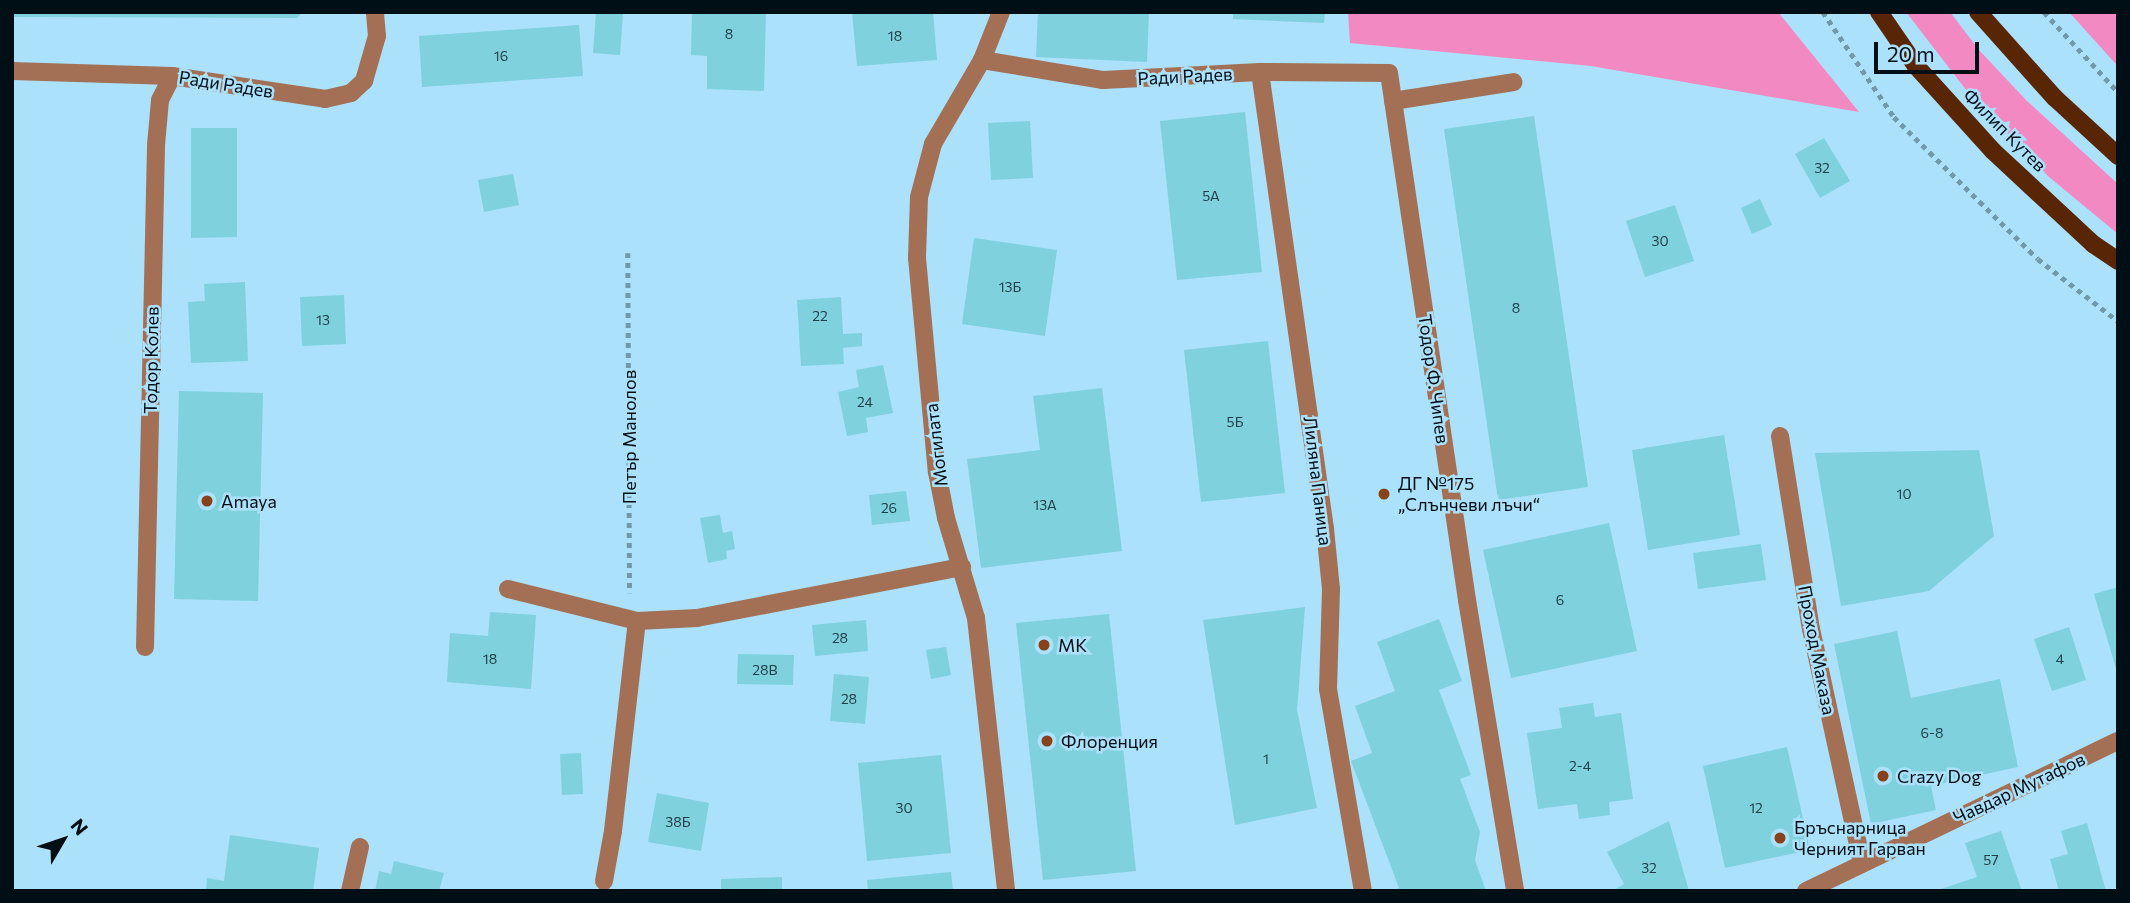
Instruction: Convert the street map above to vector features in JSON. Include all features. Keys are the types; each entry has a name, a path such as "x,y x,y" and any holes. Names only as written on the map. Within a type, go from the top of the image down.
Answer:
{"main road":[{"name":"Филип Кутев","path":"1879,12 1916,66 1993,152 2093,244 2118,261"},
{"path":"1978,12 2055,98 2118,156"}],"street":[{"name":"Ради Радев","path":"12,71 172,76 325,99 351,93 364,81 377,36 375,12"},
{"name":"Могилата","path":"1001,12 982,61 933,144 919,197 917,258 937,472 946,518 976,618 1006,891"},
{"name":"Ради Радев","path":"982,61 1103,80 1260,72 1389,74"},
{"name":"Лиляна Паница","path":"1260,72 1325,529 1331,589 1328,690 1363,891"},
{"name":"Тодор Ф. Чипев","path":"1389,74 1467,600 1515,891"},
{"name":"Тодор Колев","path":"145,647 156,145 160,100 172,76"},
{"path":"1393,101 1514,82"},
{"name":"Проход Маказа","path":"1780,436 1811,629 1862,863"},
{"path":"508,589 634,621 697,618 962,567"},
{"path":"604,881 614,831 634,621"},
{"name":"Чавдар Мутафов","path":"1807,891 2118,741"},
{"path":"350,891 360,847"}],"path":[{"path":"1823,12 1894,117 2038,259 2118,321"},
{"path":"2045,12 2118,92"},
{"name":"Петър Манолов","path":"628,253 634,621"}],"shaded area":[{"path":"1348,12 1778,12 1859,112 1591,66 1350,43"},
{"path":"1906,12 1950,12 1979,50 2026,100 2118,184 2118,234 2049,177 1970,95"},
{"path":"2069,12 2118,12 2118,66 2114,62"}],"building":[{"path":"12,12 303,12 297,18 12,17"},
{"path":"596,12 623,12 620,55 593,53"},
{"path":"692,12 766,12 764,91 707,89 707,56 691,55"},
{"path":"852,12 933,12 937,60 857,66"},
{"path":"1038,12 1149,12 1147,62 1036,57"},
{"path":"1233,12 1325,12 1324,23 1233,19"},
{"path":"579,25 583,76 422,87 419,36"},
{"path":"1245,112 1262,272 1177,280 1160,121"},
{"path":"1534,116 1588,487 1498,500 1444,129"},
{"path":"1030,121 1033,178 991,180 988,123"},
{"path":"191,128 237,128 237,237 191,238"},
{"path":"1824,138 1850,181 1820,198 1795,154"},
{"path":"513,174 519,205 484,212 478,180"},
{"path":"1760,199 1772,225 1752,234 1741,208"},
{"path":"1675,205 1694,261 1645,277 1626,221"},
{"path":"974,238 1057,250 1045,336 962,324"},
{"path":"245,282 248,361 191,363 188,302 205,301 204,284"},
{"path":"344,295 346,344 302,346 300,297"},
{"path":"841,297 843,334 862,333 862,346 843,348 844,364 801,366 797,300"},
{"path":"1268,341 1285,493 1201,502 1184,350"},
{"path":"883,365 893,413 866,418 868,432 847,436 838,392 859,387 856,370"},
{"path":"1102,388 1122,551 981,568 967,459 1040,450 1033,396"},
{"path":"179,391 263,393 258,601 174,599"},
{"path":"1724,435 1740,535 1648,550 1632,450"},
{"path":"1979,450 1994,536 1929,591 1841,606 1815,453"},
{"path":"906,491 910,521 872,525 869,495"},
{"path":"720,515 723,533 732,531 735,549 726,551 727,559 708,563 700,518"},
{"path":"1609,523 1637,651 1511,678 1483,550"},
{"path":"1761,544 1766,580 1698,589 1693,553"},
{"path":"2118,587 2118,672 2117,672 2094,594"},
{"path":"1305,607 1297,710 1317,808 1235,825 1203,620"},
{"path":"490,612 536,615 531,689 447,682 450,633 488,636"},
{"path":"1109,614 1136,871 1043,880 1016,623"},
{"path":"1439,619 1462,681 1439,690 1471,775 1460,779 1480,832 1475,860 1486,891 1393,891 1399,888 1351,761 1372,753 1355,706 1395,691 1377,642"},
{"path":"866,620 868,651 815,656 812,625"},
{"path":"2069,627 2086,680 2052,691 2034,639"},
{"path":"1897,631 1911,698 2000,679 2018,767 1931,786 1936,810 1871,824 1834,644"},
{"path":"946,647 951,675 931,679 926,650"},
{"path":"738,654 794,655 793,685 737,684"},
{"path":"834,674 869,677 865,724 830,721"},
{"path":"1593,703 1595,717 1621,713 1633,799 1609,802 1610,815 1579,819 1577,804 1538,809 1527,733 1562,728 1559,708"},
{"path":"1787,747 1810,850 1725,868 1703,766"},
{"path":"581,753 583,794 562,795 560,754"},
{"path":"941,755 951,853 867,861 858,763"},
{"path":"657,793 709,803 701,851 648,842"},
{"path":"1669,821 1689,891 1612,891 1624,884 1607,852"},
{"path":"2087,823 2106,891 2059,891 2050,859 2068,854 2061,831"},
{"path":"2001,831 2022,891 1935,891 1977,877 1965,843"},
{"path":"230,835 319,848 313,891 206,891 207,878 224,881"},
{"path":"394,861 444,873 439,891 375,891 379,871 391,874"},
{"path":"951,872 953,891 868,891 867,880"},
{"path":"782,877 782,891 721,891 721,879"}],"place":[{"name":"ДГ №175 „Слънчеви лъчи“","path":"1384,494"},
{"name":"Amaya","path":"207,501"},
{"name":"MK","path":"1044,645"},
{"name":"Флоренция","path":"1047,741"},
{"name":"Crazy Dog","path":"1883,776"},
{"name":"Бръснарница Черният Гарван","path":"1780,838"}]}
